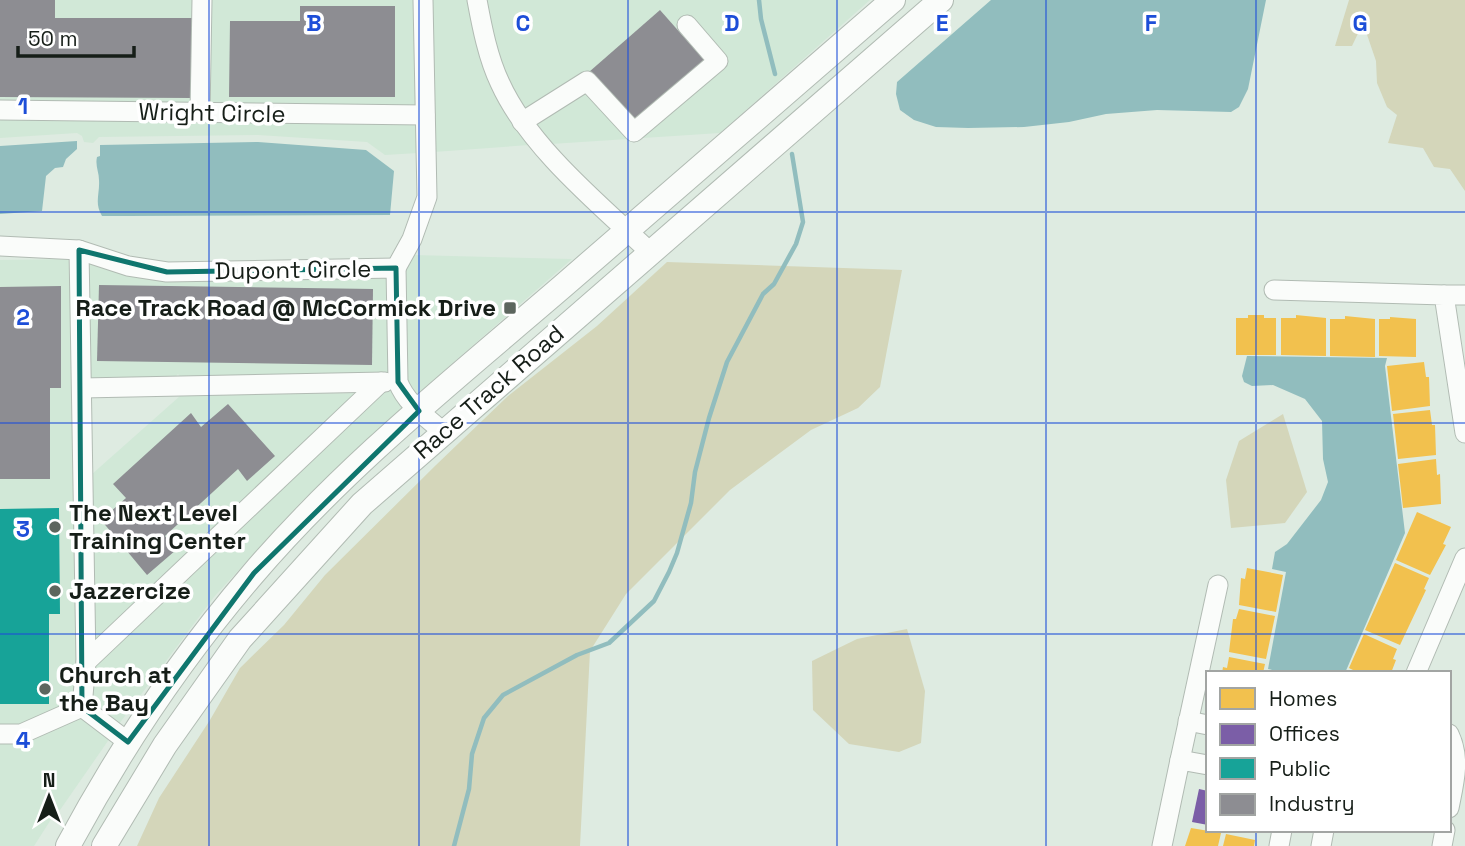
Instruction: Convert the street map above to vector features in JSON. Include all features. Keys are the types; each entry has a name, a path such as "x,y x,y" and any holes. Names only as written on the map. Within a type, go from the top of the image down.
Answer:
{"main road":[{"name":"Race Track Road","path":"68,846 128,741 200,639 254,573 324,499 419,411 893,0"},
{"name":"Race Track Road","path":"104,846 164,745 240,639 362,504 941,0"}],"street":[{"path":"201,113 202,0"},
{"path":"396,268 412,239 426,197 423,0"},
{"path":"477,0 481,25 499,82 522,122 536,141 650,252"},
{"path":"522,122 587,82 634,132 719,61 687,25"},
{"name":"Wright Circle","path":"0,110 425,115"},
{"name":"Dupont Circle","path":"0,246 79,250 128,266 167,272 396,268 390,382"},
{"path":"79,250 86,662 82,707"},
{"path":"1274,290 1465,295"},
{"path":"1444,295 1465,433"},
{"path":"86,662 390,382"},
{"path":"82,388 390,382 443,432"},
{"path":"1417,671 1465,558"},
{"path":"1162,846 1180,760 1198,723 1218,585"},
{"path":"82,707 128,741"},
{"path":"0,734 21,734 82,707"},
{"path":"1451,739 1457,765 1451,797"},
{"path":"1180,760 1206,765"}],"highlighted area":[{"path":"79,250 167,272 396,268 398,382 419,411 254,573 128,742 82,707"}],"shaded area":[{"path":"0,0 415,0 417,106 0,102"},
{"path":"431,0 469,0 529,145 434,152"},
{"path":"486,0 870,0 720,133 551,144 521,106 506,78 489,23"},
{"path":"1349,0 1465,0 1465,191 1450,169 1434,167 1423,148 1388,143 1397,115 1387,107 1377,83 1376,61 1363,23 1352,46 1335,46"},
{"path":"0,119 417,124 418,153 385,155 367,142 258,135 99,137 93,143 84,142 82,136 77,133 0,138"},
{"path":"413,255 572,259 416,395 406,380 404,270"},
{"path":"72,259 75,467 72,470 76,474 78,661 75,701 19,725 0,725 0,260"},
{"path":"88,262 388,277 390,374 181,378 178,374 174,378 88,379"},
{"path":"667,262 902,270 880,387 858,408 811,430 730,490 626,594 590,651 580,846 137,846 159,798 240,668 284,625 325,575 508,396 597,326"},
{"path":"393,391 403,407 301,502 214,597 119,724 90,703 94,666 385,392"},
{"path":"359,393 94,643 91,475 180,396"},
{"path":"1283,414 1307,492 1285,523 1231,528 1226,480 1239,441"},
{"path":"907,629 925,691 921,743 899,752 849,744 813,710 812,661 857,639"},
{"path":"81,717 110,738 34,846 0,846 0,743"}],"water":[{"path":"991,0 1266,0 1248,89 1239,107 1231,112 1157,110 1106,114 1069,122 1024,127 968,128 936,127 914,120 900,110 896,94 897,82"},
{"path":"77,141 77,149 66,159 63,167 55,168 46,176 42,211 0,214 0,146"},
{"path":"258,142 366,150 394,171 390,215 102,216 98,203 99,177 96,163 97,157 100,156 100,145"},
{"path":"1247,356 1387,358 1385,366 1405,533 1346,671 1268,669 1286,572 1272,569 1275,552 1287,544 1321,500 1328,482 1323,459 1322,421 1305,399 1273,385 1252,386 1244,382 1242,376"}],"building: Homes":[{"path":"1248,315 1276,318 1276,355 1236,355 1236,318 1248,318"},
{"path":"1296,315 1326,318 1326,356 1281,355 1281,318 1296,318"},
{"path":"1345,316 1375,319 1375,357 1330,356 1330,319 1345,319"},
{"path":"1379,319 1416,319 1416,357 1379,356"},
{"path":"1424,362 1426,377 1429,377 1430,406 1392,411 1387,366"},
{"path":"1430,410 1432,425 1435,425 1436,455 1398,459 1393,414"},
{"path":"1436,459 1437,475 1440,474 1441,504 1403,508 1398,464"},
{"path":"1417,512 1451,527 1443,544 1446,545 1430,575 1396,560"},
{"path":"1395,563 1429,578 1400,645 1365,630"},
{"path":"1247,568 1283,575 1276,612 1239,605 1241,578 1245,579"},
{"path":"1239,609 1275,616 1266,659 1229,652 1233,619 1236,619"},
{"path":"1364,634 1397,649 1392,671 1355,671 1349,668"},
{"path":"1229,657 1265,664 1263,671 1222,671 1223,667 1227,668"},
{"path":"1191,828 1221,833 1218,846 1185,846"},
{"path":"1226,834 1255,840 1254,846 1223,846"}],"building: Offices":[{"path":"1199,789 1206,791 1206,825 1192,822"}],"building: Public":[{"path":"59,508 60,614 49,614 49,704 0,704 0,509"}],"building: Industry":[{"path":"0,0 55,0 55,18 192,18 193,98 0,97"},
{"path":"300,6 395,6 395,97 229,97 230,21 300,21"},
{"path":"660,10 705,61 631,124 589,72"},
{"path":"99,285 373,289 372,365 97,361"},
{"path":"61,286 61,388 50,388 50,479 0,479 0,287"},
{"path":"228,404 275,456 247,481 238,469 165,536 176,550 147,575 101,520 126,498 113,484 191,413 201,427"}],"waterway":[{"path":"759,0 775,74"},
{"path":"454,846 469,789 472,754 484,718 503,695 577,655 609,643 654,601 669,572 691,503 695,472 727,362 763,294 774,284 796,244 803,222 792,154"}],"place":[{"name":"Race Track Road @ McCormick Drive","path":"510,308"},
{"name":"The Next Level Training Center","path":"55,527"},
{"name":"Jazzercize","path":"55,591"},
{"name":"Church at the Bay","path":"45,689"}]}
